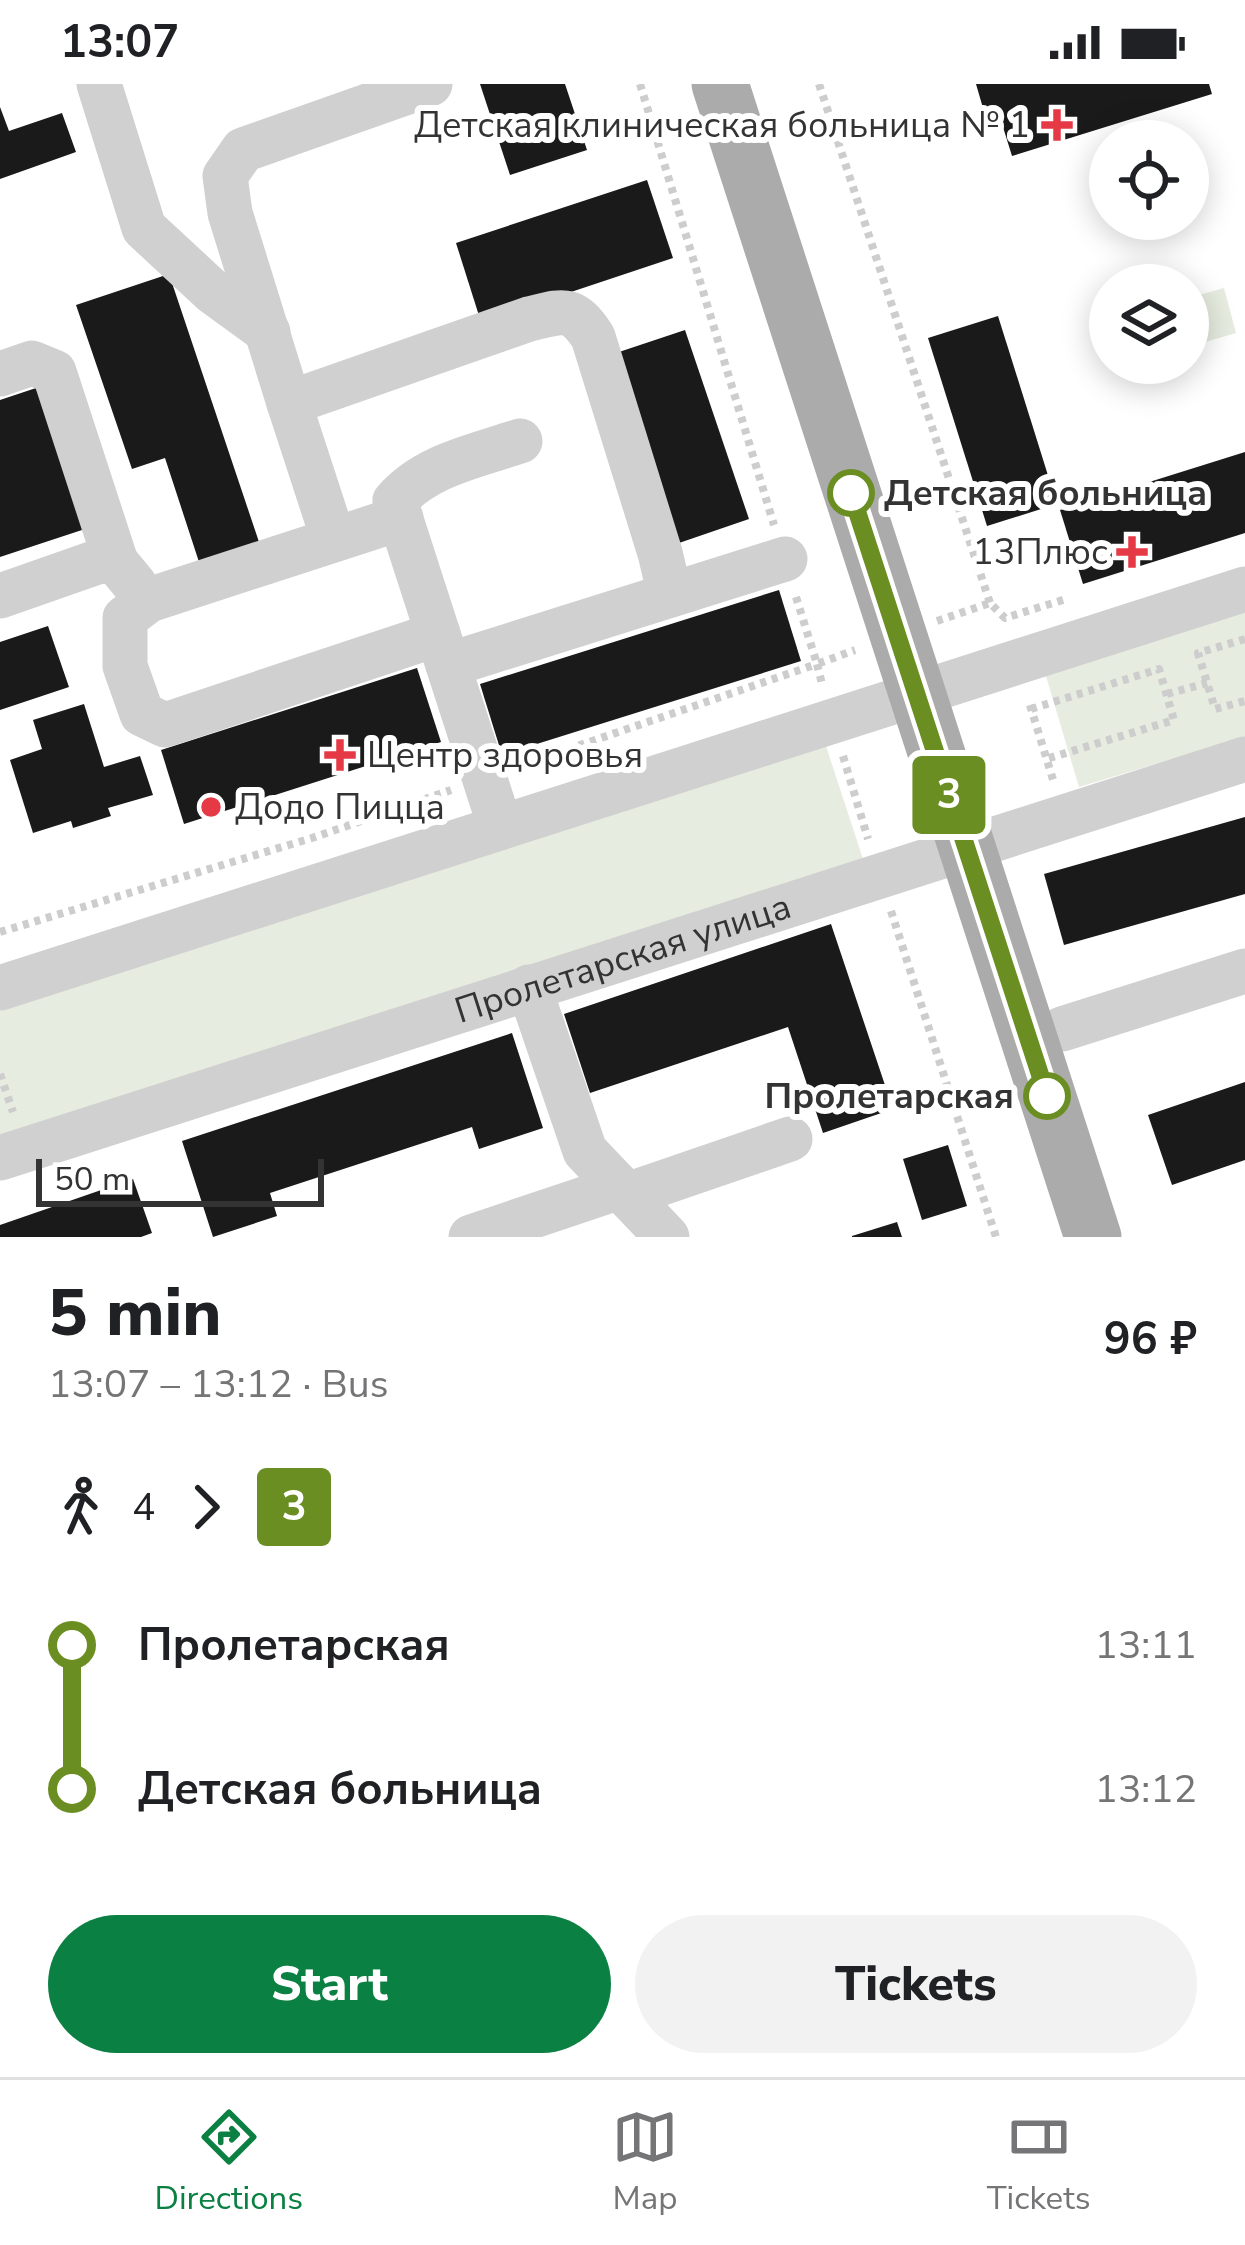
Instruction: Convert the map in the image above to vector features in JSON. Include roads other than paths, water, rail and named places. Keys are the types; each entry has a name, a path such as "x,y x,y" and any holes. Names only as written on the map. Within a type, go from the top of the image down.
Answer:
{"main road":[{"path":"720,84 1093,1237"}],"street":[{"path":"99,84 144,228 213,292 268,332"},
{"path":"333,538 230,213 225,176 243,150 430,84"},
{"path":"289,403 529,319 564,311 580,317 598,353 670,595"},
{"path":"0,374 32,363 54,373 116,562 149,600"},
{"path":"500,826 395,501 410,482 434,470 520,441"},
{"path":"401,518 149,600 125,618 125,666 142,715 164,725 443,649 670,595 784,559"},
{"path":"0,596 100,561 116,562"},
{"path":"0,988 915,693 1010,639 1245,589"},
{"name":"Пролетарская улица","path":"0,1158 529,987 882,886 966,848 1245,758"},
{"path":"1062,1029 1245,971"},
{"path":"529,987 585,1151 667,1237"},
{"path":"471,1237 790,1139"}],"place":[{"name":"Детская клиническая больница № 1","path":"1057,125"},
{"name":"Детская больница","path":"851,493"},
{"name":"13Плюс","path":"1132,552"},
{"name":"Центр здоровья","path":"340,755"},
{"name":"Додо Пицца","path":"211,807"},
{"name":"Пролетарская","path":"1047,1096"}]}
